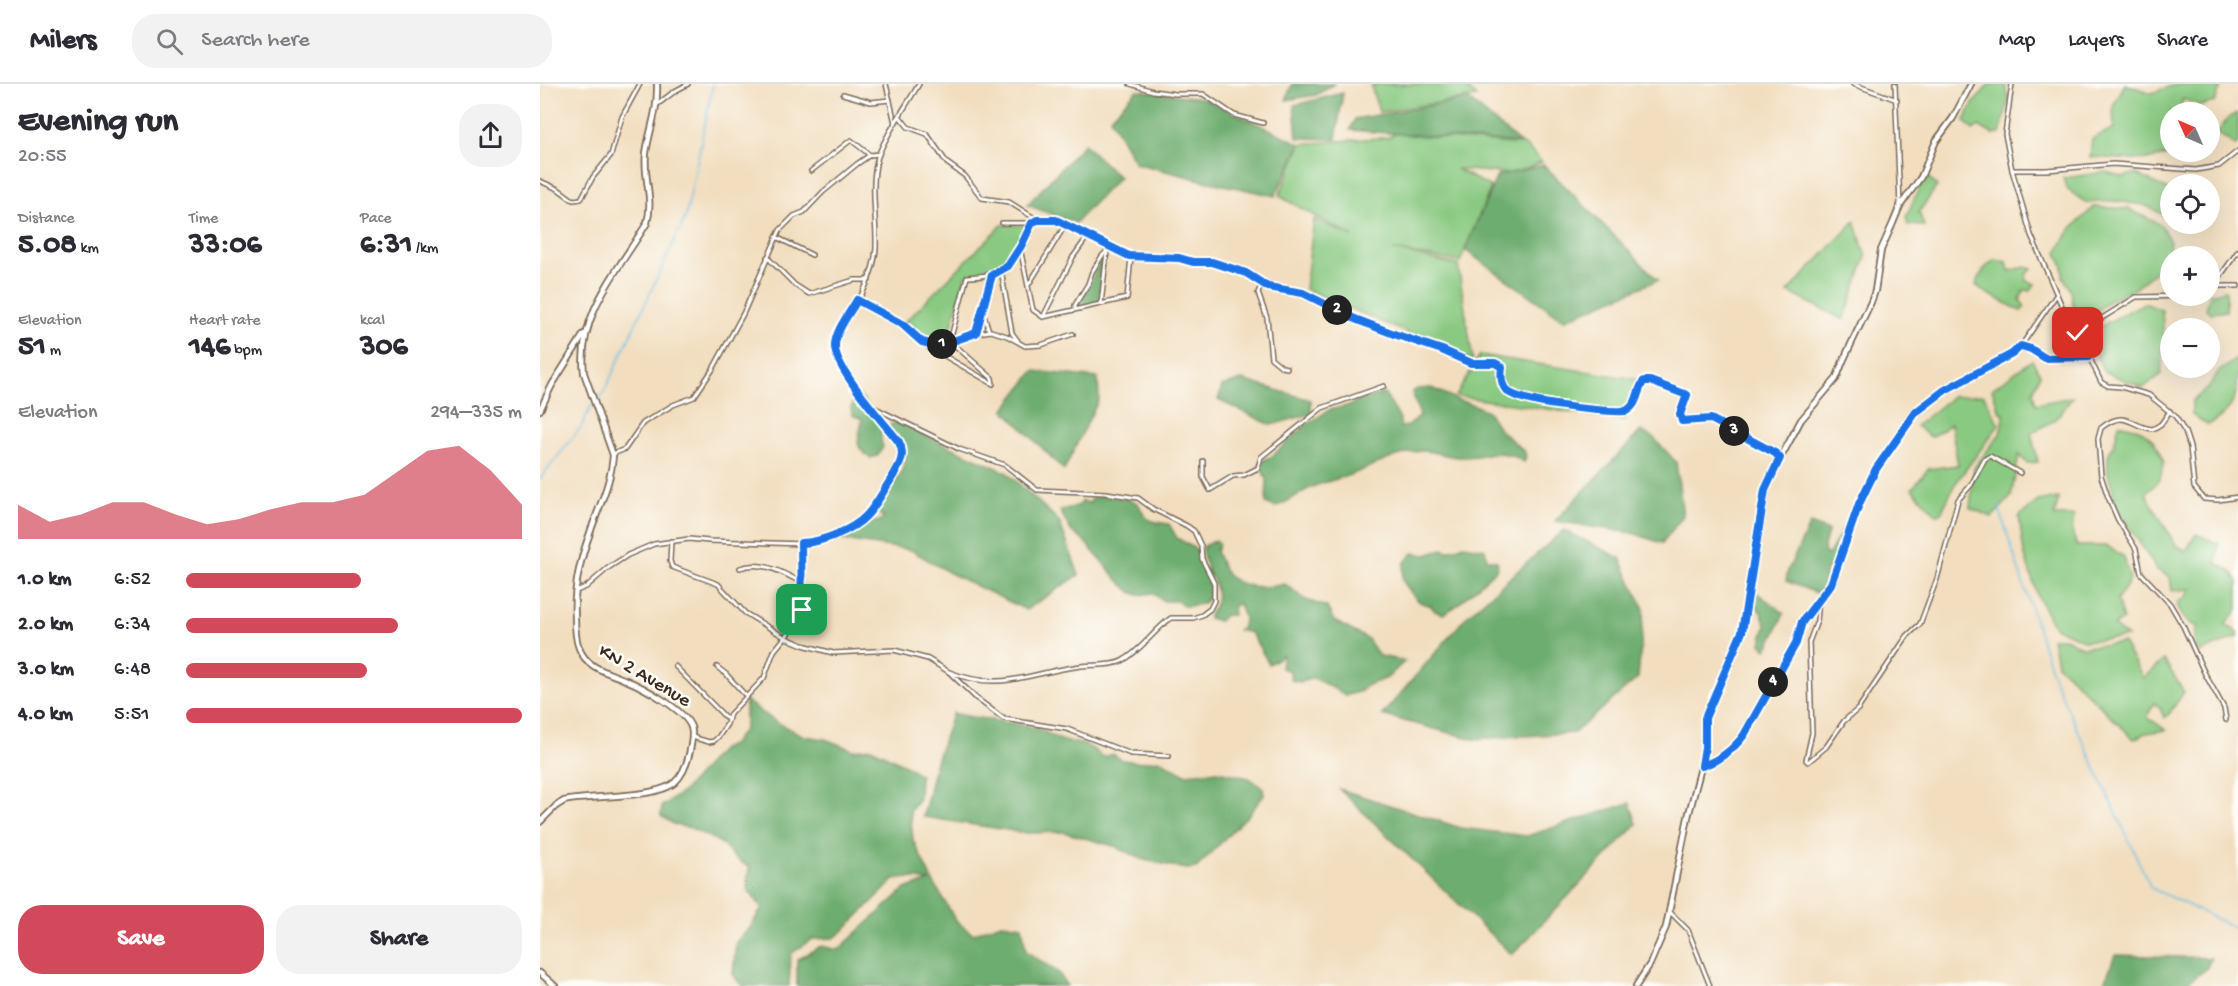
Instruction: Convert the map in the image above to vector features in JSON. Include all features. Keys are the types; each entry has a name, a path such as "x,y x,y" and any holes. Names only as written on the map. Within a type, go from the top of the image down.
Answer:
{"main road":[{"name":"KN 2 Avenue","path":"540,822 564,801 653,792 675,782 688,759 692,737 691,727 681,713 633,683 594,667 579,648 576,634 574,591 590,532 605,498 613,455 584,373 582,360 585,331 594,309 647,223 651,200 646,171 646,154 658,104 657,84"},
{"path":"1636,986 1658,947 1669,911 1688,817 1702,766 1705,747 1705,718 1742,632 1765,490 1801,420 1836,379 1871,302 1875,291 1881,250 1900,206 1921,177 1931,151 1958,111 1971,84"},
{"path":"540,410 552,385 585,331"},
{"path":"540,973 555,986"}],"street":[{"path":"540,181 558,189 573,200 581,199 611,155 622,117 640,84"},
{"path":"658,104 688,84"},
{"path":"886,84 896,125"},
{"path":"574,591 583,589 608,568 639,549 689,539 801,543 826,539 864,519 877,502 901,463 901,446 839,362 835,347 836,339 869,280 876,248 874,178 879,154 919,84"},
{"path":"1130,84 1164,93 1203,94 1234,115 1263,123"},
{"path":"1852,84 1897,100"},
{"path":"1895,84 1900,206"},
{"path":"2012,84 2005,134 2012,170 2031,235 2064,311 2078,333 2101,382 2108,386 2149,395 2181,423 2190,447 2194,487 2204,499 2238,497"},
{"path":"843,94 871,102 890,100"},
{"path":"900,117 908,127 927,134 947,163 965,176 978,195 982,198 1009,202 1037,220"},
{"path":"811,171 851,140 870,155"},
{"path":"2012,170 2047,170 2114,164 2196,170 2219,166 2238,151"},
{"path":"613,455 625,448 643,423 673,405 694,397 713,369 743,314 780,230 870,155 879,154"},
{"path":"1002,223 1032,223 1049,219 1066,224 1131,257 1208,261 1246,273 1273,288 1303,293 1355,319 1442,350 1471,363 1495,363 1502,367 1503,383 1508,392 1549,405 1626,411 1637,399 1641,383 1650,381 1687,395 1680,414 1682,421 1711,419 1775,453 1780,458"},
{"path":"950,341 967,277 992,275 1008,266 1032,223"},
{"path":"1028,286 1066,224"},
{"path":"1042,317 1073,257 1088,236"},
{"path":"776,237 812,255"},
{"path":"1020,248 1033,310 1042,317"},
{"path":"1075,308 1092,272 1110,248"},
{"path":"2220,277 2238,251"},
{"path":"1101,304 1107,252"},
{"path":"767,257 795,285 809,294 854,280 869,280"},
{"path":"1042,317 1127,298 1131,257"},
{"path":"1001,270 1012,333 1020,343"},
{"path":"976,333 992,275"},
{"path":"1262,283 1258,293 1267,318 1271,357 1281,367 1287,368"},
{"path":"2220,286 2238,285"},
{"path":"1702,766 1735,748 1744,735 1796,643 1802,622 1831,584 1859,504 1876,469 1916,412 1945,390 2012,354 2021,346 2057,294"},
{"path":"2078,333 2136,297 2160,297"},
{"path":"857,300 902,324 935,353 943,355 993,384 992,378 950,341"},
{"path":"982,310 989,332"},
{"path":"922,342 939,346 976,333 989,332 1007,336 1025,346 1041,345 1073,334"},
{"path":"2021,346 2045,358 2088,357"},
{"path":"1203,461 1203,477 1210,490 1233,476 1244,475 1258,468 1261,457 1322,408 1384,386"},
{"path":"671,541 672,567 718,584 745,613 786,638 813,649 833,653 894,650 906,652 928,659 949,672 963,677 994,682 1010,681 1080,666 1116,664 1137,651 1171,618 1193,618 1210,609 1214,601 1214,584 1202,559 1201,546 1194,531 1153,509 1138,498 1037,490 1005,465 958,449 869,405"},
{"path":"2170,411 2161,424 2152,429 2132,421 2117,419 2101,428 2098,439 2101,476 2118,520 2136,549 2141,573 2170,604 2183,626 2224,708 2226,720"},
{"path":"1820,598 1817,621 1809,642 1812,733 1806,760 1808,762 1826,747 1844,721 1858,709 1907,636 1920,624 1946,547 1952,515 1958,500 1971,485 1984,459 1990,456 2020,473"},
{"path":"692,737 702,741 714,741 723,731 730,714 764,678 774,651 801,616 801,543"},
{"path":"740,568 750,565 774,568 801,582"},
{"path":"675,666 728,720"},
{"path":"717,667 747,697"},
{"path":"949,672 976,698 1004,720 1067,729 1131,754 1169,756"},
{"path":"1669,911 1688,930 1710,986"}],"green space":[{"path":"1292,84 1334,84 1316,95 1286,100"},
{"path":"1375,84 1463,84 1476,97 1379,112 1371,86"},
{"path":"1989,84 2005,84 2009,99 2000,134 1992,134 1979,126 1973,130 1964,121 1973,104"},
{"path":"2125,84 2152,93 2183,84 2222,84 2215,102 2191,102 2183,99 2182,102 2160,102 2160,157 2143,160 2090,157 2092,139 2114,128 2113,107"},
{"path":"1137,90 1202,98 1301,144 1275,196 1135,163 1110,118"},
{"path":"1343,93 1336,139 1297,138 1294,105"},
{"path":"1468,99 1520,143 1350,130 1355,119"},
{"path":"2238,113 2238,144 2236,146 2220,135 2220,129 2228,118"},
{"path":"1394,133 1525,145 1542,162 1512,174 1456,169 1491,187 1460,262 1393,250 1458,265 1473,361 1305,289 1314,219 1353,237 1279,196 1301,144 1390,137"},
{"path":"1084,144 1119,177 1075,223 1027,205"},
{"path":"1544,165 1658,280 1564,320 1465,250 1497,176"},
{"path":"2106,172 2124,177 2135,173 2160,186 2160,213 2144,205 2114,201 2087,203 2068,190 2063,178"},
{"path":"1925,175 1937,186 1919,212 1924,226 1908,225 1906,217"},
{"path":"2094,207 2129,209 2160,224 2160,234 2166,234 2170,242 2169,246 2160,246 2160,268 2134,289 2110,300 2090,317 2075,317 2071,291 2063,276 2063,266 2057,253 2070,230"},
{"path":"1855,221 1866,257 1844,320 1788,292"},
{"path":"1002,225 1026,225 1005,268 966,276 948,339 937,335 923,340 905,322"},
{"path":"1103,258 1099,302 1080,306 1098,265"},
{"path":"1995,260 2007,262 2009,271 2026,267 2032,269 2026,275 2026,281 2035,284 2031,291 2024,290 2020,300 2025,307 2021,311 1976,285 1985,268"},
{"path":"2226,290 2226,311 2211,313 2206,309 2207,306 2220,306 2220,292"},
{"path":"2144,303 2162,310 2160,375 2143,388 2103,371 2089,336 2105,324"},
{"path":"1480,355 1636,379 1624,420 1456,396"},
{"path":"2238,358 2238,381 2231,406 2208,425 2192,415 2192,401 2209,387 2214,378 2220,378 2220,371"},
{"path":"2032,360 2040,374 2033,393 2036,404 2073,397 2055,420 2031,433 2038,462 2027,463 2019,455 2011,497 1992,517 1970,508 1974,468 2000,434 2004,415 1999,410 1992,389"},
{"path":"1034,371 1098,378 1099,399 1064,470 1004,410"},
{"path":"1242,380 1311,400 1311,414 1271,425 1218,400 1222,386"},
{"path":"1432,388 1488,411 1499,429 1525,452 1524,462 1500,453 1457,457 1426,451 1411,452 1316,485 1275,507 1266,503 1267,480 1259,465 1305,426 1329,410 1384,393 1400,419 1400,427 1408,426 1420,416 1412,392 1417,389"},
{"path":"857,394 864,400 882,426 883,447 877,456 870,458 860,449 858,441 862,419 852,415 851,408"},
{"path":"1984,395 1999,425 1955,484 1941,513 1936,514 1912,489 1928,469 1958,465 1951,424 1931,437 1916,426 1953,396"},
{"path":"895,422 1006,472 1059,521 1079,575 1026,610 950,573 911,550 843,540 860,527 880,521 884,516 875,513 876,510 900,475 904,460 901,445 888,427"},
{"path":"2119,424 2139,429 2153,440 2164,462 2160,479 2146,494 2175,544 2186,551 2196,534 2219,544 2216,563 2232,572 2238,582 2238,610 2225,625 2238,632 2238,637 2199,653 2194,640 2197,626 2184,618 2177,603 2186,597 2191,589 2172,591 2170,577 2157,570 2116,506 2108,473 2108,455 2114,445"},
{"path":"1641,431 1654,438 1676,462 1683,516 1662,543 1632,533 1555,521"},
{"path":"1101,496 1128,499 1138,503 1149,520 1169,524 1177,538 1197,550 1200,564 1209,573 1210,597 1205,602 1184,606 1177,601 1164,601 1152,593 1139,595 1131,592 1118,580 1085,542 1071,531 1060,511 1080,505 1082,501 1090,503 1092,498"},
{"path":"2059,498 2054,516 2074,516 2072,532 2077,546 2107,546 2124,557 2130,580 2117,600 2123,620 2113,626 2127,637 2085,641 2054,627 2038,597 2024,553 2019,517 2038,501"},
{"path":"1848,520 1850,524 1836,562 1826,570 1823,588 1816,593 1786,581 1788,570 1810,524 1828,531 1824,546 1825,554 1829,554"},
{"path":"1564,530 1620,558 1644,609 1638,678 1574,733 1473,739 1382,715 1467,616"},
{"path":"1216,540 1219,545 1216,551 1219,559 1231,579 1256,587 1285,584 1306,600 1327,607 1334,621 1368,639 1379,656 1405,661 1387,678 1345,696 1314,678 1301,682 1291,680 1290,671 1281,668 1283,655 1269,664 1251,633 1238,630 1243,627 1244,618 1239,604 1235,605 1233,615 1225,615 1219,621 1208,618 1215,603 1216,593 1203,553 1204,546"},
{"path":"1464,545 1485,549 1487,559 1497,561 1496,570 1455,607 1443,614 1417,600 1402,580 1404,563 1413,553 1427,555 1442,549 1448,551"},
{"path":"1753,590 1784,613 1766,649 1761,643 1766,625 1762,614 1753,602"},
{"path":"2052,638 2065,638 2081,647 2123,643 2143,678 2164,660 2184,692 2164,718 2160,708 2154,703 2147,717 2166,730 2146,733 2134,739 2057,664"},
{"path":"745,700 776,722 804,736 825,739 853,750 871,748 920,775 919,798 910,811 913,840 932,880 956,921 973,934 1001,923 1022,926 1026,951 1059,973 1067,986 797,986 797,960 821,946 838,950 905,889 930,881 911,878 895,879 834,938 812,939 791,954 789,986 742,986 733,975 736,942 750,928 762,908 747,889 749,867 735,858 721,843 691,828 675,825 661,816 662,806 684,791 720,750 733,744 745,728"},
{"path":"953,713 1036,728 1061,740 1086,745 1102,757 1113,754 1122,760 1138,762 1160,760 1185,774 1218,771 1249,778 1263,788 1264,795 1250,813 1196,868 1187,869 1144,860 1114,846 1063,832 1026,833 923,817 936,761"},
{"path":"1339,789 1461,828 1527,836 1630,803 1637,824 1512,955"},
{"path":"2115,955 2211,958 2206,969 2183,986 2110,986 2104,984"}],"waterway":[{"path":"597,401 603,394 686,216 713,84"},
{"path":"540,479 582,426 592,404"},
{"path":"1998,505 2054,679 2151,888 2238,929"}],"route":[{"path":"802,610 801,543 826,539 864,519 902,460 902,448 899,442 844,371 836,354 836,339 857,300 902,324 922,342 939,346 976,333 992,275 1008,266 1032,223 1037,220 1056,220 1134,258 1161,257 1186,259 1193,262 1212,262 1246,273 1268,287 1303,293 1355,319 1442,350 1471,363 1495,363 1502,367 1501,377 1508,392 1549,405 1626,411 1634,405 1640,393 1641,383 1646,380 1650,381 1687,395 1680,420 1689,422 1711,419 1775,453 1780,458 1765,490 1742,632 1705,718 1705,747 1702,766 1735,748 1744,735 1796,643 1802,622 1831,584 1859,504 1876,469 1916,412 1945,390 2012,354 2021,346 2045,358 2088,357 2078,333"}]}
